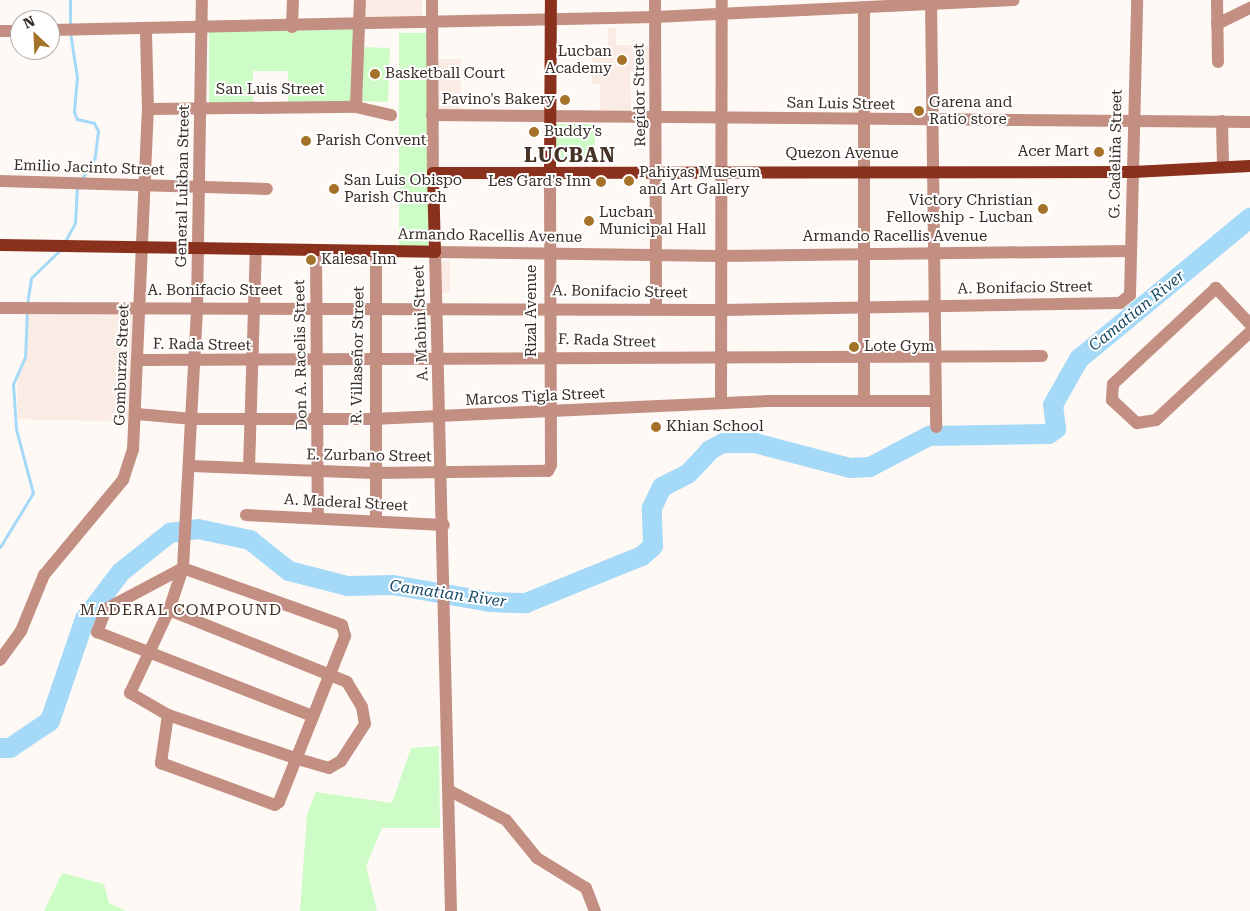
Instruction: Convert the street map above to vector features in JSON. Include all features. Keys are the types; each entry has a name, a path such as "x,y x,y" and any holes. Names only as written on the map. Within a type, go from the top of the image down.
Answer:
{"main road":[{"name":"Rizal Avenue","path":"550,173 551,0"},
{"name":"Quezon Avenue","path":"433,174 860,170 1134,172 1249,166"},
{"name":"A. Mabini Street","path":"433,174 435,252"},
{"name":"Armando Racellis Avenue","path":"0,245 435,252"}],"street":[{"name":"General Lukban Street","path":"168,715 130,693 170,610 183,568 184,522 191,466 193,419 202,107 202,0"},
{"path":"292,27 293,0"},
{"path":"356,107 360,0"},
{"name":"A. Mabini Street","path":"432,0 433,174"},
{"name":"Regidor Street","path":"655,0 658,117 656,309"},
{"path":"721,403 720,118 722,0"},
{"path":"60,30 292,27 551,18 655,17 931,2 1014,0"},
{"name":"G. Cadeliña Street","path":"1120,303 1130,295 1137,0"},
{"path":"1216,0 1218,62"},
{"path":"931,2 930,171 936,427"},
{"path":"864,7 860,170 864,400"},
{"path":"1218,24 1250,8"},
{"name":"Gomburza Street","path":"0,660 20,631 36,591 58,554 123,480 133,450 140,360 141,248 148,110 146,30"},
{"name":"San Luis Street","path":"148,110 202,107 356,107 391,115"},
{"name":"San Luis Street","path":"432,116 658,117 930,122 1250,122"},
{"path":"1222,121 1223,166"},
{"name":"Rizal Avenue","path":"548,471 551,465 548,356 550,173"},
{"name":"Emilio Jacinto Street","path":"0,182 145,188 267,189"},
{"path":"249,468 254,418 256,250"},
{"name":"Don A. Racelis Street","path":"316,250 315,360 320,472 318,518"},
{"name":"R. Villaseñor Street","path":"376,251 373,361 376,520"},
{"name":"Armando Racellis Avenue","path":"435,252 721,256 860,252 932,254 1130,251"},
{"name":"A. Mabini Street","path":"435,252 444,472 451,911"},
{"path":"1248,317 1216,288 1113,384 1112,400 1137,423 1156,420 1250,332"},
{"name":"A. Bonifacio Street","path":"0,308 548,307 721,310 1120,303"},
{"name":"F. Rada Street","path":"140,360 254,363 315,360 373,361 548,356 721,360 1042,356"},
{"name":"Marcos Tigla Street","path":"137,414 193,419 373,419 550,413 721,403 864,400 934,401"},
{"name":"E. Zurbano Street","path":"191,466 374,473 548,471"},
{"name":"A. Maderal Street","path":"246,515 376,520 444,525"},
{"path":"170,610 330,674 356,693 365,724 340,761 328,768 295,758 168,715 161,763 269,804 279,802 295,758 330,674 345,636 342,625 183,568 106,609 96,627 100,635 312,716"},
{"path":"450,791 506,820 537,858 586,888 595,911"}],"shaded area":[{"path":"364,0 422,0 422,21 364,21"},
{"name":"Lucban Academy","path":"608,28 616,28 616,45 651,45 651,70 630,71 631,110 600,110 600,84 592,84 592,50 608,50"},
{"path":"438,59 461,59 461,113 438,113"},
{"path":"438,261 450,261 450,293 438,293"},
{"path":"28,312 139,313 133,422 18,419 17,374 26,358"}],"green space":[{"path":"355,29 352,104 288,104 288,71 253,71 253,104 209,104 209,31"},
{"path":"399,33 428,33 428,246 399,246"},
{"name":"Basketball Court","path":"362,47 390,48 388,102 360,101"},
{"path":"554,124 595,124 595,163 554,163"},
{"path":"439,746 440,828 382,828 366,866 377,911 300,911 307,814 316,792 392,803 411,748"},
{"path":"62,873 104,884 109,903 126,911 44,911"}],"waterway":[{"path":"70,0 70,26"},
{"path":"70,32 77,77 74,112 77,119 94,123 98,131 95,157 81,180"},
{"path":"64,243 75,223 77,187"},
{"name":"Camatian River","path":"0,748 10,748 50,721 85,619 121,572 170,533 198,529 250,540 289,571 348,586 393,585 490,602 526,603 642,556 653,546 652,508 662,487 688,474 710,450 723,443 755,443 850,468 870,467 929,436 1049,434 1056,429 1053,405 1079,359 1250,218"},
{"path":"27,304 31,278 61,249"},
{"path":"0,547 33,493 16,429 13,384 25,357 27,310"}],"place":[{"name":"Lucban Academy","path":"622,60"},
{"name":"Basketball Court","path":"375,74"},
{"name":"Pavino's Bakery","path":"565,100"},
{"name":"Garena and Ratio store","path":"919,111"},
{"name":"Buddy's","path":"534,132"},
{"name":"Parish Convent","path":"306,141"},
{"name":"Acer Mart","path":"1099,152"},
{"name":"Pahiyas Museum and Art Gallery","path":"629,181"},
{"name":"Les Gard's Inn","path":"601,182"},
{"name":"San Luis Obispo Parish Church","path":"334,189"},
{"name":"Victory Christian Fellowship - Lucban","path":"1043,209"},
{"name":"Lucban Municipal Hall","path":"589,221"},
{"name":"Kalesa Inn","path":"311,260"},
{"name":"Lote Gym","path":"854,347"},
{"name":"Khian School","path":"656,427"}],"district":[{"name":"LUCBAN","path":"570,155"},
{"name":"MADERAL COMPOUND","path":"181,610"}]}
